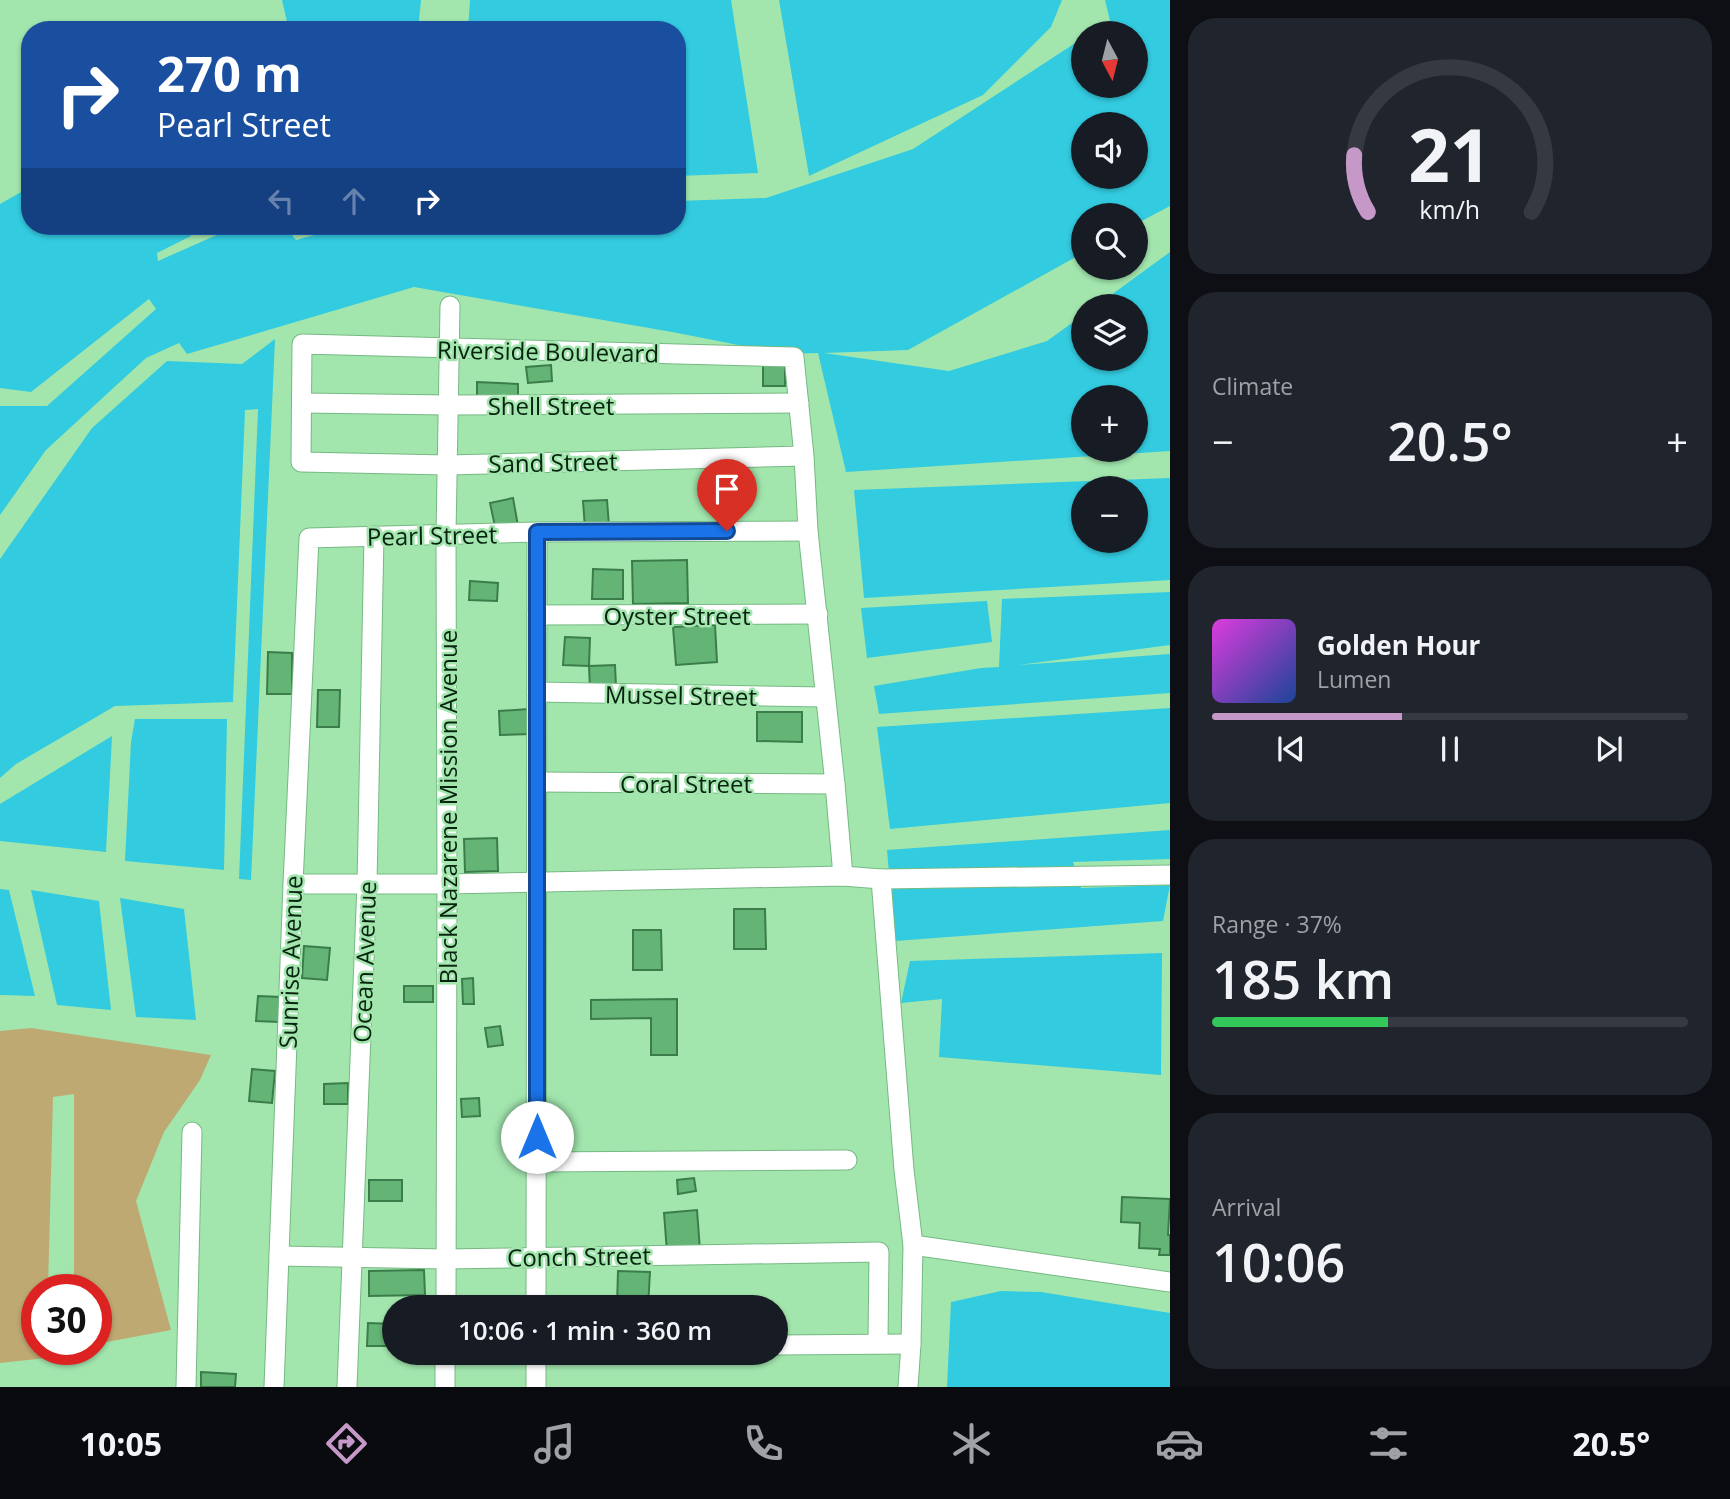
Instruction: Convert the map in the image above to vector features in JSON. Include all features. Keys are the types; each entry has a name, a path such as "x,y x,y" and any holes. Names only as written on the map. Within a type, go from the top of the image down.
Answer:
{"street":[{"name":"Black Nazarene Mission Avenue","path":"446,1295 446,535 450,306"},
{"name":"Riverside Boulevard","path":"303,403 302,344 794,357 799,403"},
{"name":"Shell Street","path":"303,403 799,403"},
{"name":"Sand Street","path":"303,403 301,462 447,465 804,456"},
{"path":"799,403 808,531 843,876"},
{"name":"Pearl Street","path":"309,538 537,532 808,531"},
{"path":"536,1295 537,532"},
{"name":"Ocean Avenue","path":"347,1387 367,884 374,536"},
{"name":"Sunrise Avenue","path":"274,1387 309,538"},
{"name":"Oyster Street","path":"537,615 817,614"},
{"name":"Mussel Street","path":"537,692 825,697"},
{"name":"Coral Street","path":"537,782 835,784"},
{"path":"293,884 447,884 843,876 881,879 1170,875"},
{"path":"881,879 904,1170 913,1245 908,1387"},
{"path":"186,1387 192,1132"},
{"path":"537,1162 847,1160"},
{"path":"913,1245 1170,1283"},
{"name":"Conch Street","path":"279,1256 446,1259 878,1252 878,1343"},
{"path":"788,1345 911,1344"},
{"path":"445,1365 445,1387"},
{"path":"536,1365 536,1387"}],"shaded area":[{"path":"31,1028 211,1055 200,1080 164,1132 136,1201 171,1330 112,1341 112,1274 74,1274 74,1094 53,1097 48,1274 21,1274 21,1361 0,1363 0,1031"}],"water":[{"path":"282,0 421,0 419,21 287,21"},
{"path":"470,0 731,0 758,173 686,176 686,21 469,21"},
{"path":"779,0 1062,0 1051,27 983,95 809,176"},
{"path":"1105,0 1170,0 1170,206 1148,218 1148,203 1071,203 1071,260 908,350 824,353 949,371 1047,341 1071,324 1071,371 1148,371 1148,294 1112,294 1132,280 1148,280 1148,268 1170,252 1170,451 1148,452 1148,385 1071,385 1071,457 846,472 818,353 784,354 414,287 187,354 179,343 146,358 46,450 0,515 0,406 47,406 156,309 149,299 31,392 0,388 0,204 21,192 21,235 191,235 157,253 158,261 217,235 292,235 296,240 314,235 686,235 686,201 766,198 913,149 1071,46 1071,98 1148,98 1148,21 1110,21"},
{"path":"275,339 251,880 239,879 258,409 245,410 233,702 115,706 16,764 0,778 0,559 92,428 167,361 242,364"},
{"path":"1170,478 1170,580 864,598 854,490 1071,482 1071,553 1148,553 1148,479"},
{"path":"1170,592 1170,645 1019,665 1170,654 1170,693 879,714 874,686 999,667 1002,599"},
{"path":"987,601 992,642 867,658 861,608"},
{"path":"1170,708 1170,803 890,829 877,727"},
{"path":"135,719 227,719 224,870 125,861 131,742"},
{"path":"112,736 106,852 0,841 0,804"},
{"path":"1170,830 1170,859 1073,862 1081,888 1170,885 1163,921 895,941 887,850"},
{"path":"0,889 9,890 35,996 0,995"},
{"path":"31,890 99,901 111,1010 57,1005"},
{"path":"120,898 184,909 196,1020 136,1017"},
{"path":"1162,953 1161,1075 939,1057 942,999 901,1003 910,961"},
{"path":"1001,1291 1041,1292 1170,1313 1170,1387 947,1387 951,1302"}],"building":[{"path":"785,364 785,386 763,386 763,365"},
{"path":"551,365 552,381 528,383 526,367"},
{"path":"477,382 518,384 518,400 477,399"},
{"path":"513,498 518,526 496,531 490,503"},
{"path":"607,500 609,526 585,528 583,501"},
{"path":"687,560 688,603 633,604 632,561"},
{"path":"593,569 623,570 623,599 592,599"},
{"path":"470,581 498,583 497,601 469,600"},
{"path":"715,625 717,662 676,665 673,627"},
{"path":"565,637 590,638 589,666 563,665"},
{"path":"268,652 292,653 292,694 267,694"},
{"path":"615,665 616,687 590,689 589,666"},
{"path":"318,690 340,690 339,727 317,727"},
{"path":"529,709 530,734 500,735 499,711"},
{"path":"757,712 802,712 802,742 757,741"},
{"path":"497,838 498,871 465,872 464,839"},
{"path":"734,909 765,909 766,949 734,949"},
{"path":"633,930 661,930 662,970 633,970"},
{"path":"304,946 330,948 327,980 302,978"},
{"path":"473,978 474,1004 463,1004 462,979"},
{"path":"404,986 433,986 433,1002 404,1002"},
{"path":"258,996 281,997 279,1022 256,1021"},
{"path":"677,999 677,1055 651,1055 651,1018 591,1019 591,1000"},
{"path":"500,1026 503,1045 488,1047 485,1028"},
{"path":"252,1069 275,1071 272,1103 249,1101"},
{"path":"348,1083 348,1104 324,1104 324,1084"},
{"path":"479,1098 480,1116 462,1117 461,1099"},
{"path":"694,1178 696,1191 678,1194 677,1180"},
{"path":"369,1180 402,1180 402,1201 369,1201"},
{"path":"1122,1197 1170,1199 1170,1255 1159,1255 1160,1249 1139,1248 1140,1223 1121,1222"},
{"path":"697,1210 700,1250 667,1252 664,1213"},
{"path":"424,1270 425,1295 369,1296 369,1271"},
{"path":"618,1271 650,1272 649,1295 617,1295"},
{"path":"368,1323 382,1324 382,1346 367,1346"},
{"path":"201,1372 236,1374 235,1387 201,1387"}],"route":[{"path":"537,1137 537,532 727,531"}]}
